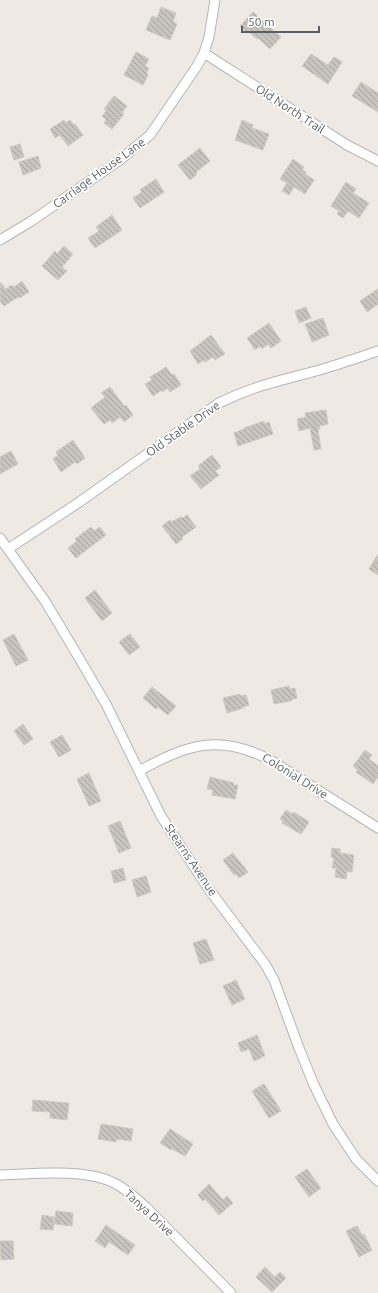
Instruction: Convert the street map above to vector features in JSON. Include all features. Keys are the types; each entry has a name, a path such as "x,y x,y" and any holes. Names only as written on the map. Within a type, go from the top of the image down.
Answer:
{"street":[{"name":"Carriage House Lane","path":"0,240 68,196 150,136 197,66 204,53 209,37 215,0"},
{"name":"Old North Trail","path":"204,53 347,145 378,162"},
{"name":"Old Stable Drive","path":"8,549 78,503 219,403 257,386 325,368 378,351"},
{"name":"Stearns Avenue","path":"0,538 45,601 106,704 161,816 193,866 265,964 274,980 314,1085 333,1124 356,1159 378,1181"},
{"name":"Colonial Drive","path":"139,771 166,756 184,749 201,745 216,745 245,749 272,761 378,828"},
{"name":"Tanya Drive","path":"0,1176 72,1173 113,1182 146,1207 231,1293"}],"building":[{"path":"161,7 176,13 173,22 177,24 170,40 146,30 152,16 157,18"},
{"path":"253,12 281,37 270,49 258,38 257,39 240,26"},
{"path":"136,52 149,59 145,66 149,68 146,73 148,75 143,85 124,75"},
{"path":"311,54 328,65 334,57 342,62 328,84 302,66"},
{"path":"361,82 378,93 378,112 352,96"},
{"path":"114,96 127,106 122,112 124,114 112,129 104,123 106,120 102,116 106,111 104,109"},
{"path":"64,120 66,123 70,120 83,135 68,146 60,135 55,138 50,129"},
{"path":"242,120 253,125 252,128 269,134 263,150 235,140"},
{"path":"20,144 24,157 14,160 10,147"},
{"path":"200,148 210,161 196,172 197,174 190,180 178,165"},
{"path":"38,156 41,168 23,175 19,162"},
{"path":"293,159 304,167 302,170 306,172 305,174 314,180 305,194 294,187 289,195 282,191 287,183 280,179"},
{"path":"156,179 164,192 140,208 133,198 142,192 140,190"},
{"path":"346,182 356,189 353,193 369,203 359,218 348,211 343,218 337,214 339,211 331,206"},
{"path":"112,215 122,230 95,248 88,238 99,231 96,227"},
{"path":"64,246 73,254 62,267 67,271 58,280 42,266 55,251 57,254"},
{"path":"22,281 29,292 4,306 0,301 0,282 6,289 12,285 14,287"},
{"path":"378,289 378,304 367,312 360,301"},
{"path":"306,307 311,318 299,323 295,311"},
{"path":"323,318 329,335 312,342 305,324"},
{"path":"269,323 281,341 271,348 268,344 262,349 260,346 255,350 247,338"},
{"path":"211,335 225,354 215,360 213,357 198,364 190,351"},
{"path":"166,367 172,375 174,374 181,385 170,392 167,388 163,392 162,390 153,396 145,384 152,380 150,377"},
{"path":"110,387 124,406 126,405 133,415 124,422 120,417 112,423 110,420 104,424 91,408 105,397 101,393"},
{"path":"326,410 328,424 319,426 320,429 318,429 321,449 314,450 310,428 299,431 297,419 306,417 305,413"},
{"path":"264,421 264,424 269,422 273,434 238,446 234,433"},
{"path":"73,440 85,458 77,464 75,462 61,472 53,459 58,455 56,452"},
{"path":"11,451 18,464 0,474 0,457"},
{"path":"212,455 221,467 215,471 219,475 201,489 190,476 200,469 198,466"},
{"path":"187,515 196,527 182,537 183,539 176,544 162,526 170,520 171,522"},
{"path":"91,527 94,531 100,527 106,535 76,558 68,548 77,541 75,539"},
{"path":"378,554 378,575 369,569"},
{"path":"95,590 112,613 102,621 85,598"},
{"path":"14,634 28,660 16,666 3,640"},
{"path":"130,634 140,647 129,655 119,642"},
{"path":"289,686 290,689 295,688 297,698 291,701 274,704 271,690"},
{"path":"152,687 176,706 168,715 158,707 156,709 143,698"},
{"path":"240,694 240,696 246,695 249,705 227,713 223,698"},
{"path":"23,724 33,739 24,745 14,731"},
{"path":"62,735 71,750 59,757 50,742"},
{"path":"365,750 372,755 369,759 378,766 378,777 373,784 356,772 358,770 353,766"},
{"path":"89,773 101,801 89,806 77,779"},
{"path":"210,777 234,783 233,785 238,785 235,799 212,795 213,790 207,789"},
{"path":"286,810 292,814 294,812 309,822 301,834 282,823 283,821 280,819"},
{"path":"120,821 131,848 119,853 108,826"},
{"path":"332,848 340,849 340,853 354,855 352,872 347,871 346,879 335,877 336,868 332,868 334,858 331,857"},
{"path":"233,853 248,872 239,878 236,874 234,875 223,860"},
{"path":"123,868 126,880 114,883 111,871"},
{"path":"146,876 151,892 137,897 132,880"},
{"path":"206,939 214,960 200,964 193,943"},
{"path":"236,980 245,999 232,1005 223,986"},
{"path":"257,1035 265,1056 254,1061 249,1049 241,1052 238,1043"},
{"path":"264,1084 281,1111 269,1118 252,1091"},
{"path":"33,1100 69,1103 67,1120 50,1118 50,1112 32,1111"},
{"path":"101,1124 133,1129 131,1141 117,1139 116,1142 98,1139"},
{"path":"170,1129 193,1144 185,1156 160,1143"},
{"path":"307,1169 321,1188 309,1197 295,1177"},
{"path":"209,1184 223,1200 227,1196 233,1203 219,1215 205,1199 203,1201 198,1195"},
{"path":"56,1211 73,1213 72,1226 54,1224"},
{"path":"42,1215 54,1217 53,1230 40,1229"},
{"path":"106,1225 135,1245 128,1255 109,1242 105,1248 95,1241"},
{"path":"357,1226 362,1235 364,1234 372,1250 359,1257 346,1231"},
{"path":"0,1241 13,1241 14,1259 1,1260"},
{"path":"265,1267 275,1277 280,1272 286,1278 272,1292 256,1277"}]}
